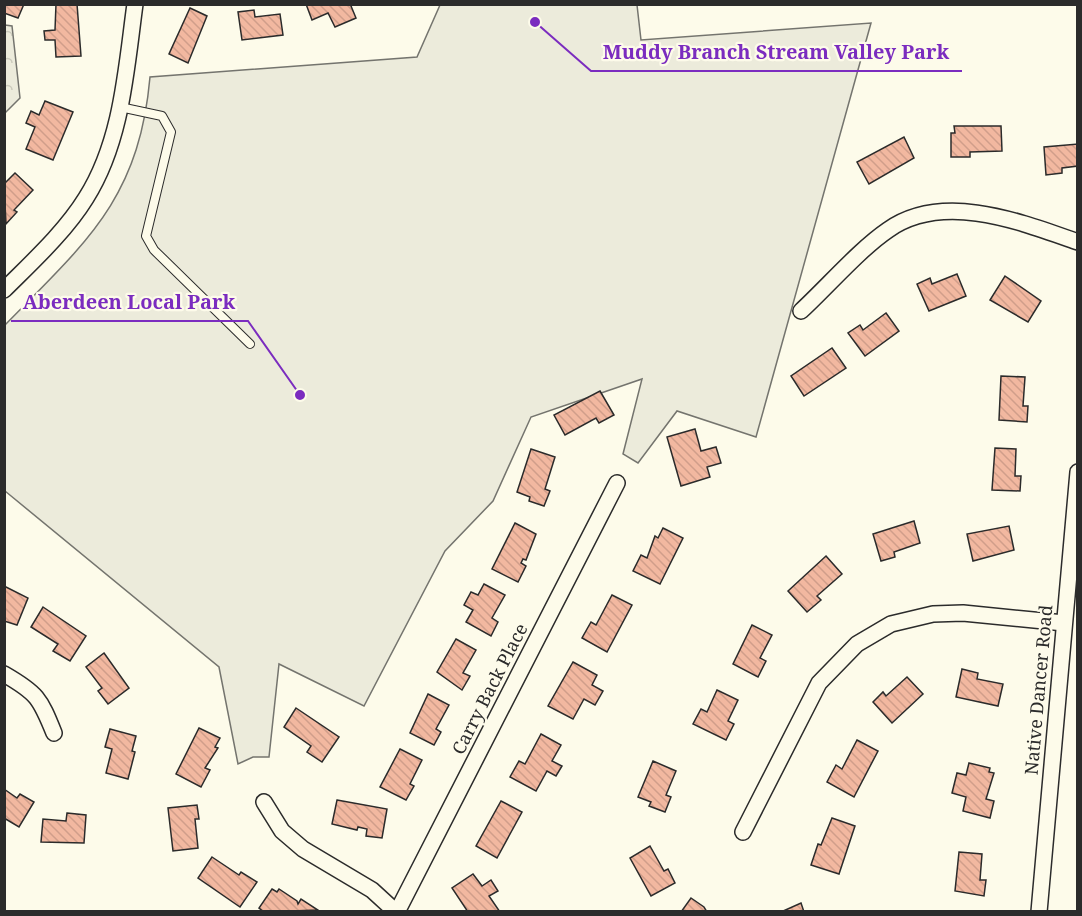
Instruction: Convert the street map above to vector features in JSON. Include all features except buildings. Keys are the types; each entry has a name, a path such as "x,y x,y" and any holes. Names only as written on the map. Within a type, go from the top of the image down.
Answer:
{"street":[{"path":"4,290 49,244 86,198 109,147 120,107 135,4"},
{"path":"801,311 889,229 929,211 982,214 1077,242"},
{"name":"Native Dancer Road","path":"1039,912 1077,472"},
{"name":"Carry Back Place","path":"397,912 617,483"},
{"path":"743,832 819,682 857,644 891,624 933,614 963,613 1064,623"},
{"path":"4,674 31,689 43,704 54,733"},
{"path":"264,802 282,831 303,849 372,890 397,912"}],"lane":[{"path":"120,107 162,116 171,132 146,236 154,250 250,344"}],"green space":[{"path":"440,5 637,5 641,40 871,23 756,437 677,411 638,463 623,454 642,379 531,417 493,501 445,551 364,706 279,664 269,757 253,757 238,764 219,667 5,491 4,326 83,243 104,216 121,188 134,156 144,120 150,77 417,57"},
{"path":"5,25 12,26 20,98 5,113"}],"place":[{"name":"Muddy Branch Stream Valley Park","path":"535,22"},
{"name":"Aberdeen Local Park","path":"300,395"}]}
